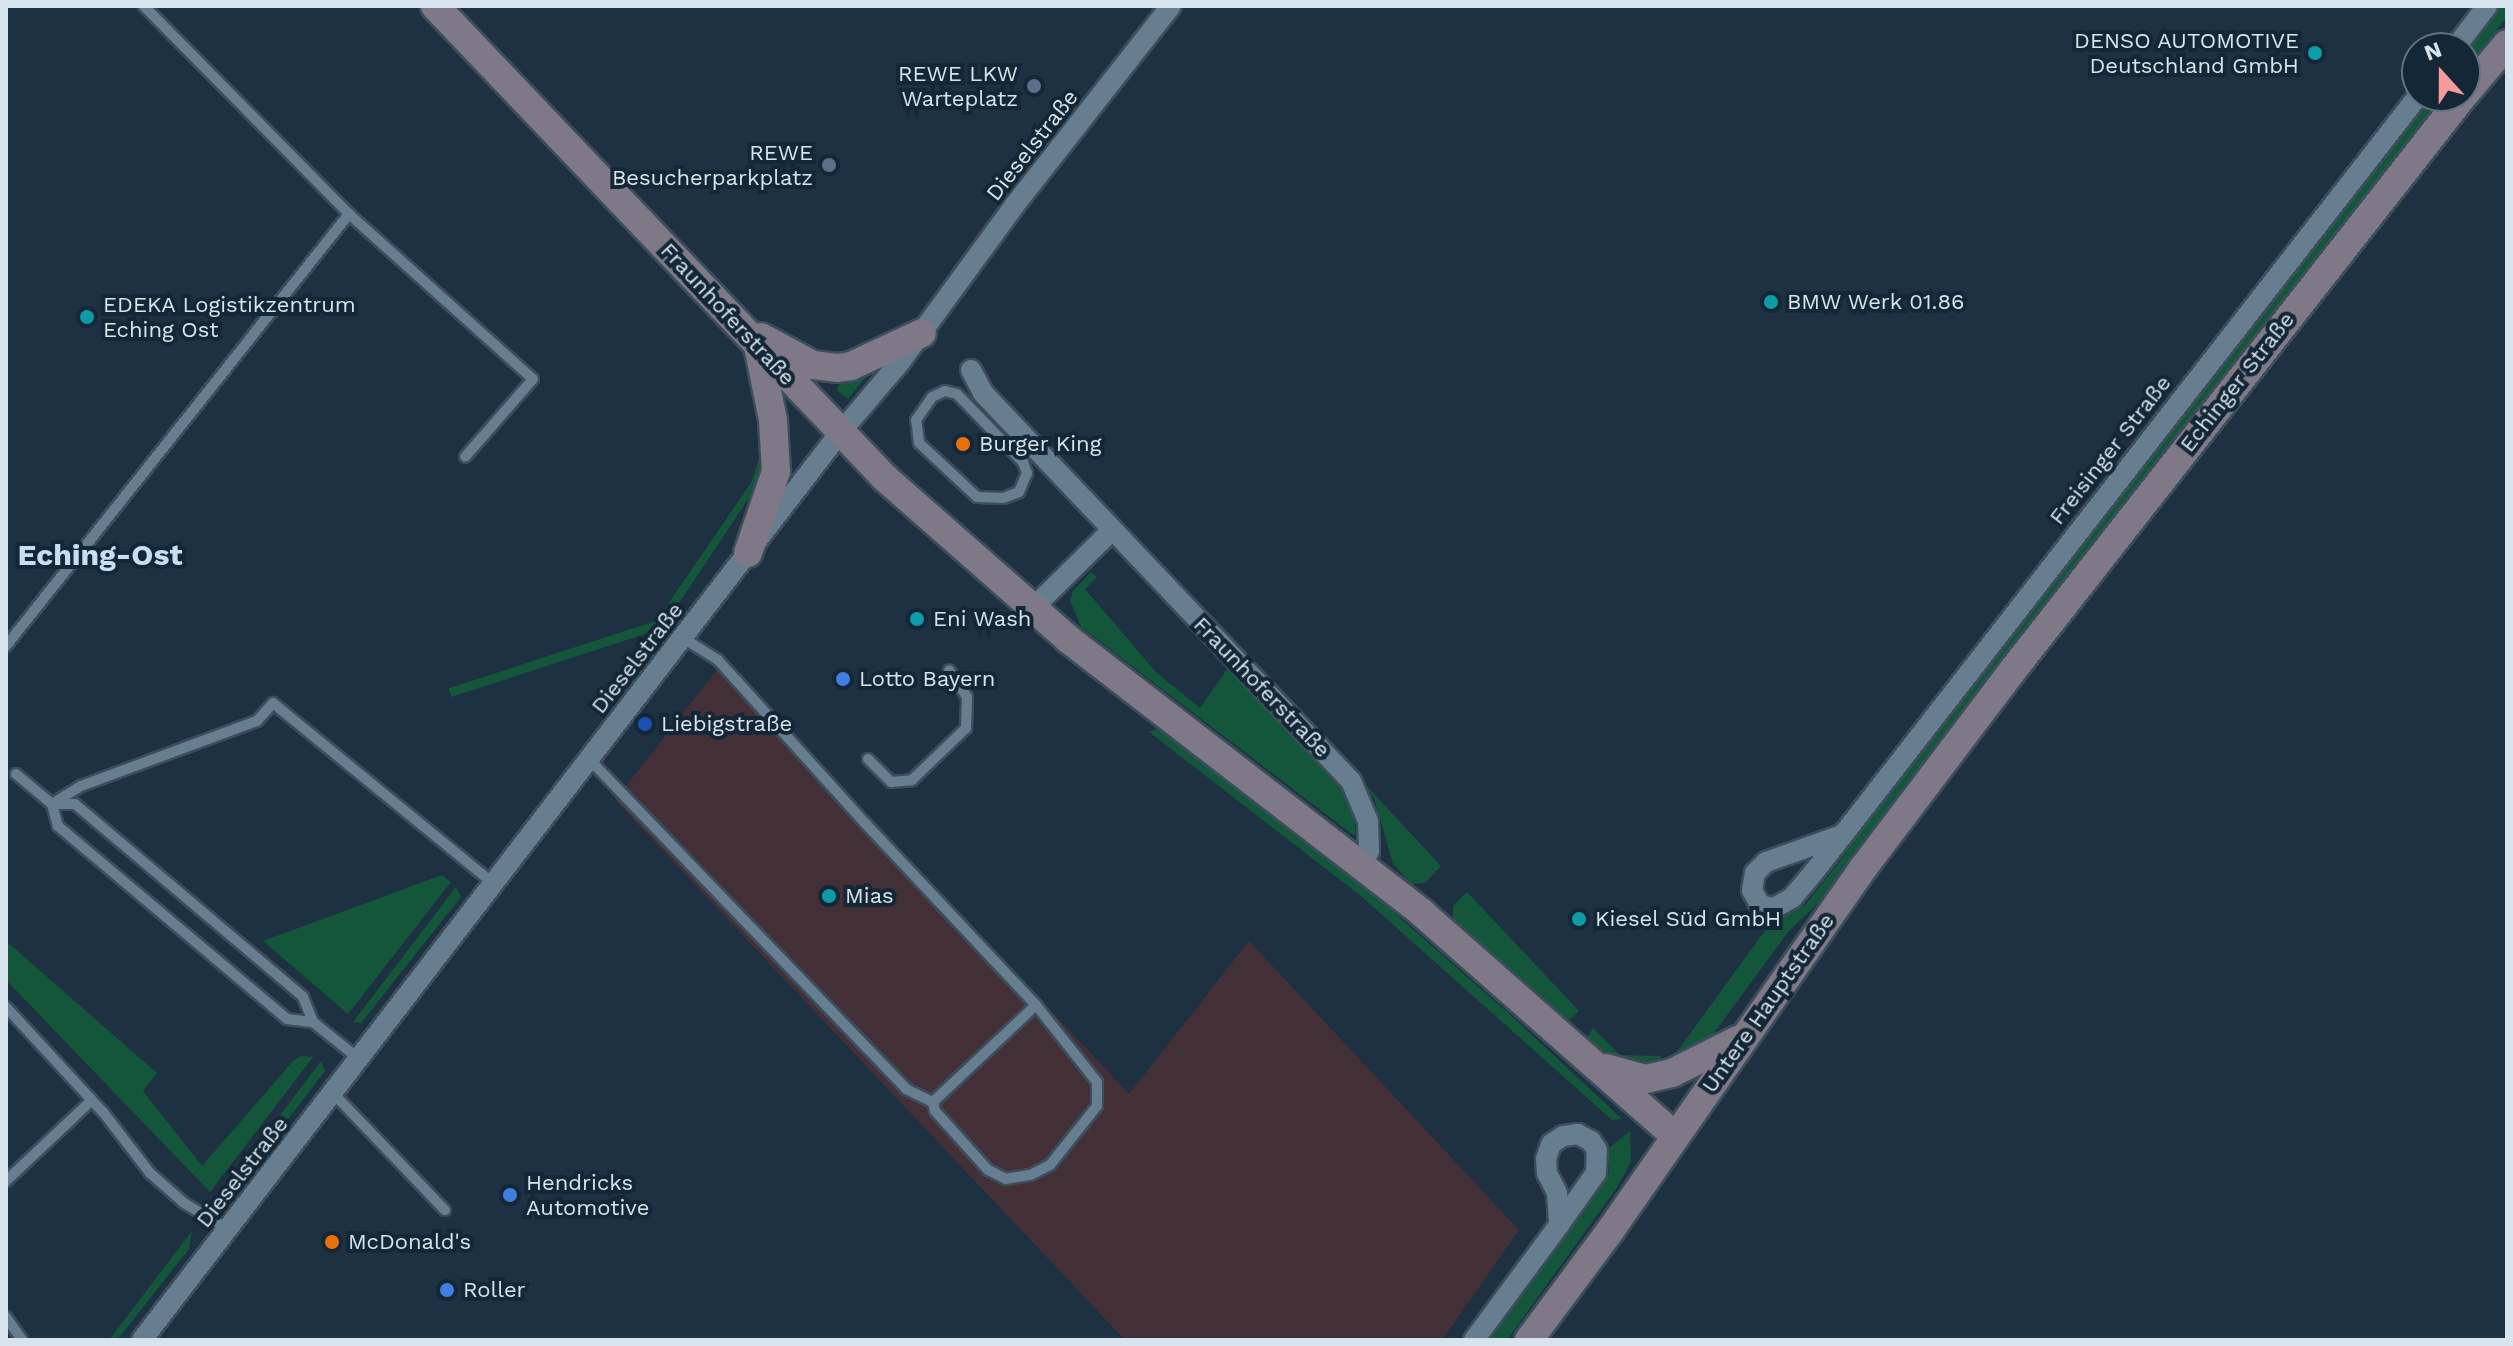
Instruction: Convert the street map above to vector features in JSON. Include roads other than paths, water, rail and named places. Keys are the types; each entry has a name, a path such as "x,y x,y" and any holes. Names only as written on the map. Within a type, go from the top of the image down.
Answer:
{"main road":[{"name":"Fraunhoferstraße","path":"435,6 839,434 1032,609 1361,862 1675,1136"},
{"name":"Echinger Straße","path":"2481,75 2507,44"},
{"name":"Echinger Straße","path":"2013,670 2451,112"},
{"path":"732,318 780,350 813,365 837,368 851,366 922,333"},
{"path":"748,553 776,471 773,420 758,346"},
{"name":"Untere Hauptstraße","path":"1529,1340 1864,867 2013,670"},
{"path":"1593,1063 1625,1076 1646,1079 1672,1073 1742,1038"}],"street":[{"name":"Dieselstraße","path":"142,1340 588,758 839,434 922,333 1014,206 1171,6"},
{"path":"2467,32 2487,6"},
{"name":"Freisinger Straße","path":"1842,835 2406,112"},
{"name":"Fraunhoferstraße","path":"971,370 983,393 1351,781 1368,821 1369,851 1361,862"},
{"path":"1032,609 1112,530"},
{"path":"1474,1340 1559,1225"}],"lane":[{"path":"144,6 349,214 533,379 465,457"},
{"path":"6,646 349,214"},
{"path":"945,391 957,394 1023,462 1027,473 1019,492 1003,498 977,497 919,443 916,420 932,397 945,391"},
{"path":"683,638 718,660 1036,1005 1097,1082 1097,1106 1050,1165 1030,1175 1006,1179 988,1170 935,1111 933,1102"},
{"path":"868,759 891,782 912,780 966,728 967,697 949,670"},
{"path":"52,804 81,786 257,721 273,703 494,884"},
{"path":"588,758 906,1089 933,1102"},
{"path":"16,774 52,804 58,826 275,1009 287,1019 313,1022"},
{"path":"52,804 75,804 303,997 313,1022 359,1059"},
{"path":"933,1102 1036,1005"},
{"path":"6,1007 92,1100 171,1193 228,1229"},
{"path":"333,1093 445,1210"},
{"path":"6,1181 92,1100"},
{"path":"6,1317 22,1340"}],"place":[{"name":"DENSO AUTOMOTIVE Deutschland GmbH","path":"2315,53"},
{"name":"REWE LKW Warteplatz","path":"1034,86"},
{"name":"REWE Besucherparkplatz","path":"829,165"},
{"name":"BMW Werk 01.86","path":"1771,302"},
{"name":"EDEKA Logistikzentrum Eching Ost","path":"87,317"},
{"name":"Burger King","path":"963,444"},
{"name":"Eni Wash","path":"917,619"},
{"name":"Lotto Bayern","path":"843,679"},
{"name":"Liebigstraße","path":"645,724"},
{"name":"Mias","path":"829,896"},
{"name":"Kiesel Süd GmbH","path":"1579,919"},
{"name":"Hendricks Automotive","path":"510,1195"},
{"name":"McDonald's","path":"332,1242"},
{"name":"Roller","path":"447,1290"}],"district":[{"name":"Eching-Ost","path":"100,555"}]}
